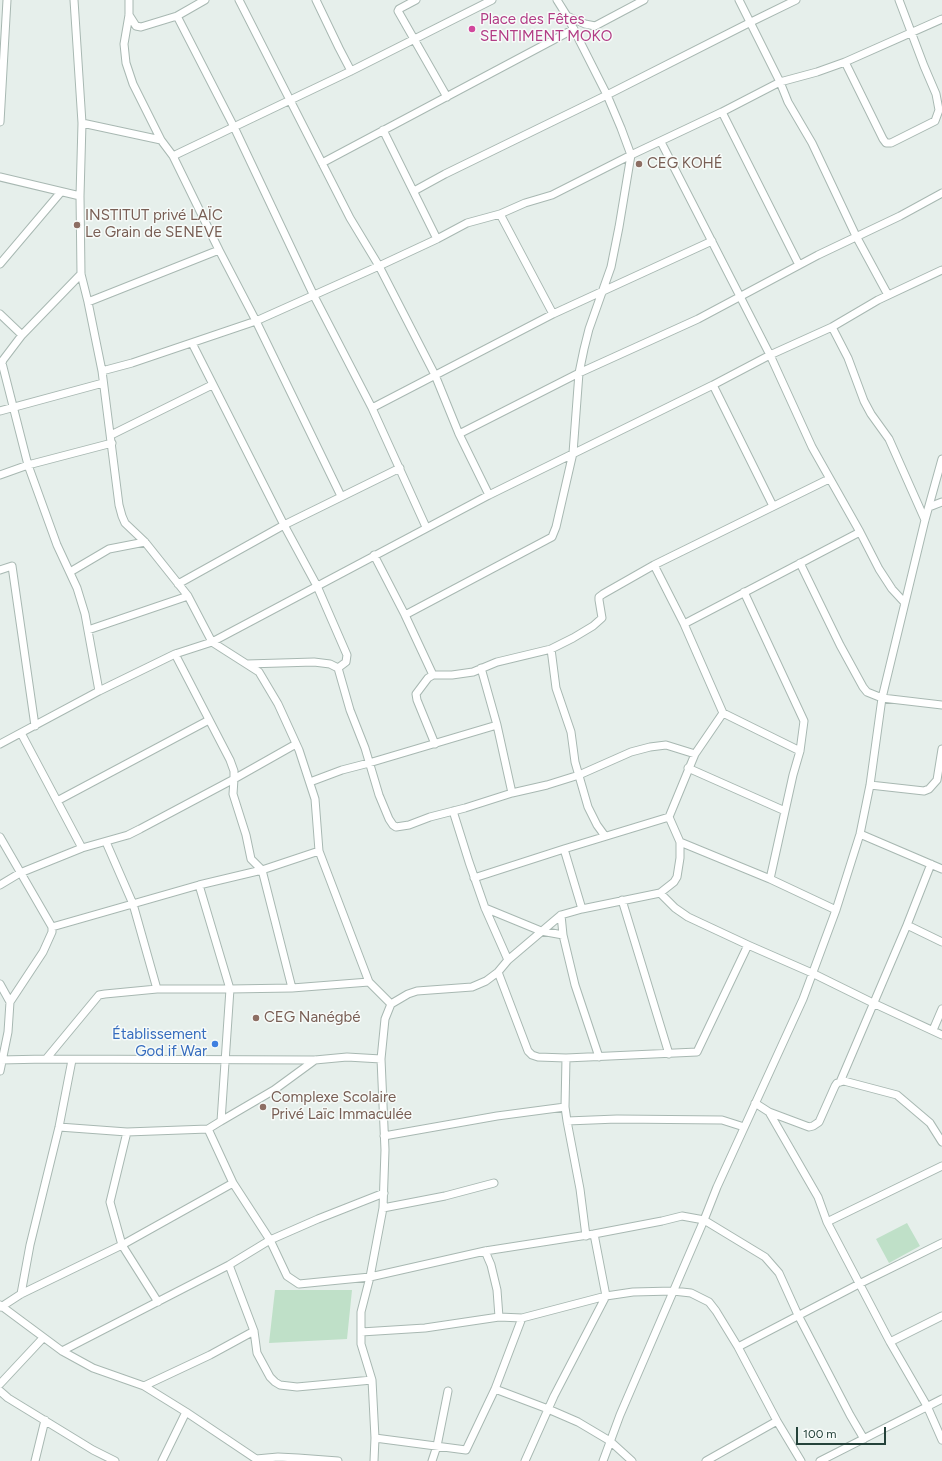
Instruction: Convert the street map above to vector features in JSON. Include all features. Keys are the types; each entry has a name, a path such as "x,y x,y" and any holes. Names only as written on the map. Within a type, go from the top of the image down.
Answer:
{"street":[{"path":"0,122 7,0"},
{"path":"74,0 82,123 80,196 81,274 102,371 119,505 122,516 125,523 145,542 188,596 212,642 247,664 262,676 278,704 296,744 310,782 316,807 319,851 369,982 391,1004"},
{"path":"129,0 129,16 124,44 126,62 133,84 162,140 173,156 256,321 341,496"},
{"path":"129,16 136,26 141,26 177,16 205,0"},
{"path":"239,0 350,218 379,266 435,375 459,434 489,495"},
{"path":"316,0 351,71"},
{"path":"416,0 398,10 447,97"},
{"path":"173,156 290,101 492,0"},
{"path":"405,615 552,537 556,527 574,453 579,373 589,329 611,267 631,155 607,95 567,16 557,0"},
{"path":"567,16 585,24 595,26 644,0"},
{"path":"739,0 780,82 791,109 812,143 856,236 888,295"},
{"path":"414,191 445,174 796,0"},
{"path":"844,62 886,143 891,144 935,121 939,110 936,94 899,0"},
{"path":"177,16 234,127 314,296 372,408 426,527"},
{"path":"102,371 256,321 379,266 437,239 467,223 500,214 525,203 552,195 780,82 817,72 844,62 942,19"},
{"path":"322,163 574,30"},
{"path":"722,112 799,265"},
{"path":"82,123 162,140"},
{"path":"383,130 437,239"},
{"path":"661,142 770,355 810,442 829,479 860,532 879,569 892,589 904,602"},
{"path":"0,177 80,196"},
{"path":"0,264 61,192"},
{"path":"459,434 579,373 698,319 799,265 856,236 900,216 942,193"},
{"path":"500,214 553,314"},
{"path":"372,408 553,314 712,242"},
{"path":"88,302 219,250"},
{"path":"0,744 99,691 175,654 212,642 426,527 713,385 770,355 832,327 888,295 942,270"},
{"path":"81,274 22,335 2,363 28,465 57,545 77,588 88,630 99,691"},
{"path":"0,314 22,335"},
{"path":"832,327 848,358 864,401 871,414 889,439 925,520"},
{"path":"192,343 284,525 318,586 347,655 346,662 338,668"},
{"path":"0,410 103,383"},
{"path":"111,435 212,385"},
{"path":"713,385 773,506"},
{"path":"0,475 28,465 112,443"},
{"path":"603,1461 610,1441 704,1220 716,1187 803,999 836,910 860,834 870,785 882,698 904,602 942,459"},
{"path":"178,584 284,525 400,468"},
{"path":"434,744 416,694 428,678 433,675 452,675 473,672 497,662 551,648 573,638 593,626 602,618 599,597 654,565 829,479"},
{"path":"929,507 942,502"},
{"path":"684,624 860,532"},
{"path":"70,572 109,549 145,542"},
{"path":"374,555 405,615 433,675"},
{"path":"800,563 863,687 872,695 882,698 942,705"},
{"path":"654,565 684,624 723,713 800,751"},
{"path":"0,570 12,566 35,726"},
{"path":"744,592 801,714 804,726 800,751 770,879"},
{"path":"88,630 188,596"},
{"path":"551,648 556,688 571,732 575,762 588,807 597,825 605,836"},
{"path":"175,654 230,760 234,772 233,794 252,859 262,870 292,988"},
{"path":"247,664 314,662 330,664 338,668 350,710 379,795 392,825 396,827 405,826 430,817 579,775 631,752 650,747 666,745 695,754"},
{"path":"481,668 497,725 512,793"},
{"path":"374,1461 375,1438 372,1380 361,1344 361,1312 370,1277 383,1208 384,1136 381,1059 385,1019 391,1004 408,994 417,991 472,987 486,981 498,972 508,960 561,915 622,900 660,893 674,882 680,864 680,842 669,817 695,754 723,713"},
{"path":"57,801 209,720"},
{"path":"310,782 342,770 497,725"},
{"path":"21,734 82,848"},
{"path":"0,885 20,873 82,848 106,842 140,829 296,744"},
{"path":"870,785 924,791 929,789 937,780 942,749"},
{"path":"688,768 785,811"},
{"path":"453,811 485,908 508,960"},
{"path":"474,878 669,817"},
{"path":"860,834 942,868"},
{"path":"0,837 52,927 52,932 43,952 10,1002 8,1032 1,1060 0,1071"},
{"path":"106,842 133,904 157,989"},
{"path":"680,842 770,879 836,910"},
{"path":"564,849 582,909"},
{"path":"52,927 199,884 262,870 319,851"},
{"path":"755,1103 769,1112 809,1127 819,1122 835,1086 840,1082 907,925 931,864"},
{"path":"199,884 230,989 221,1121"},
{"path":"660,893 675,908 688,917 812,973 873,1004 942,1035"},
{"path":"622,900 669,1054"},
{"path":"485,908 541,931 563,935"},
{"path":"561,915 563,935 575,985 599,1057"},
{"path":"907,925 942,942"},
{"path":"498,972 528,1051 532,1055 538,1057 566,1058 698,1052 748,945"},
{"path":"46,1059 99,995 157,989 292,988 369,982"},
{"path":"0,984 10,1002"},
{"path":"933,1030 942,1009"},
{"path":"1,1060 316,1060 347,1057 381,1059"},
{"path":"525,1461 548,1409 606,1296 590,1235 567,1121 565,1107 566,1058"},
{"path":"21,1294 30,1245 59,1127 72,1060"},
{"path":"59,1127 127,1132 208,1129 274,1090 316,1060"},
{"path":"840,1082 844,1081 897,1095 930,1124 942,1142"},
{"path":"384,1136 497,1116 565,1107"},
{"path":"769,1112 818,1197 827,1222 890,1342 927,1406 942,1440"},
{"path":"567,1121 617,1119 722,1120 744,1127"},
{"path":"208,1129 233,1183 270,1240 287,1276 299,1284 370,1277 485,1251 590,1235 682,1216 704,1220 765,1257 779,1272 798,1315 864,1439"},
{"path":"127,1132 110,1202 122,1245 158,1302"},
{"path":"827,1222 942,1166"},
{"path":"233,1183 122,1245 21,1294 1,1306 62,1351 93,1368 144,1386 258,1460 278,1457 338,1461"},
{"path":"383,1208 445,1196 494,1183"},
{"path":"62,1351 229,1265 270,1240 384,1193"},
{"path":"738,1347 798,1315 942,1243"},
{"path":"485,1251 491,1265 497,1290 500,1317"},
{"path":"229,1265 254,1331 258,1356 270,1377 275,1382 280,1385 297,1387 372,1380"},
{"path":"361,1332 425,1328 500,1317 522,1318 606,1296 633,1292 673,1291 691,1293 709,1302 716,1311 738,1347 777,1421 801,1461"},
{"path":"890,1342 942,1316"},
{"path":"375,1438 466,1450 495,1389 522,1318"},
{"path":"144,1386 210,1355 254,1331"},
{"path":"0,1384 43,1338"},
{"path":"495,1389 578,1422 610,1441 632,1461"},
{"path":"0,1391 8,1398 93,1450 115,1461"},
{"path":"432,1461 438,1446 448,1391"},
{"path":"820,1461 942,1399"},
{"path":"162,1461 186,1412"},
{"path":"35,1461 45,1420"},
{"path":"706,1461 777,1421"}],"green space":[{"path":"907,1223 920,1246 889,1263 876,1239"},
{"path":"275,1290 352,1290 347,1339 269,1343"}],"place":[{"name":"Place des Fêtes SENTIMENT MOKO","path":"472,29"},
{"name":"CEG KOHÉ","path":"639,164"},
{"name":"INSTITUT privé LAÏC Le Grain de SENEVE","path":"77,225"},
{"name":"CEG Nanégbé","path":"256,1018"},
{"name":"Établissement God if War","path":"215,1044"},
{"name":"Complexe Scolaire Privé Laïc Immaculée","path":"263,1107"}]}
